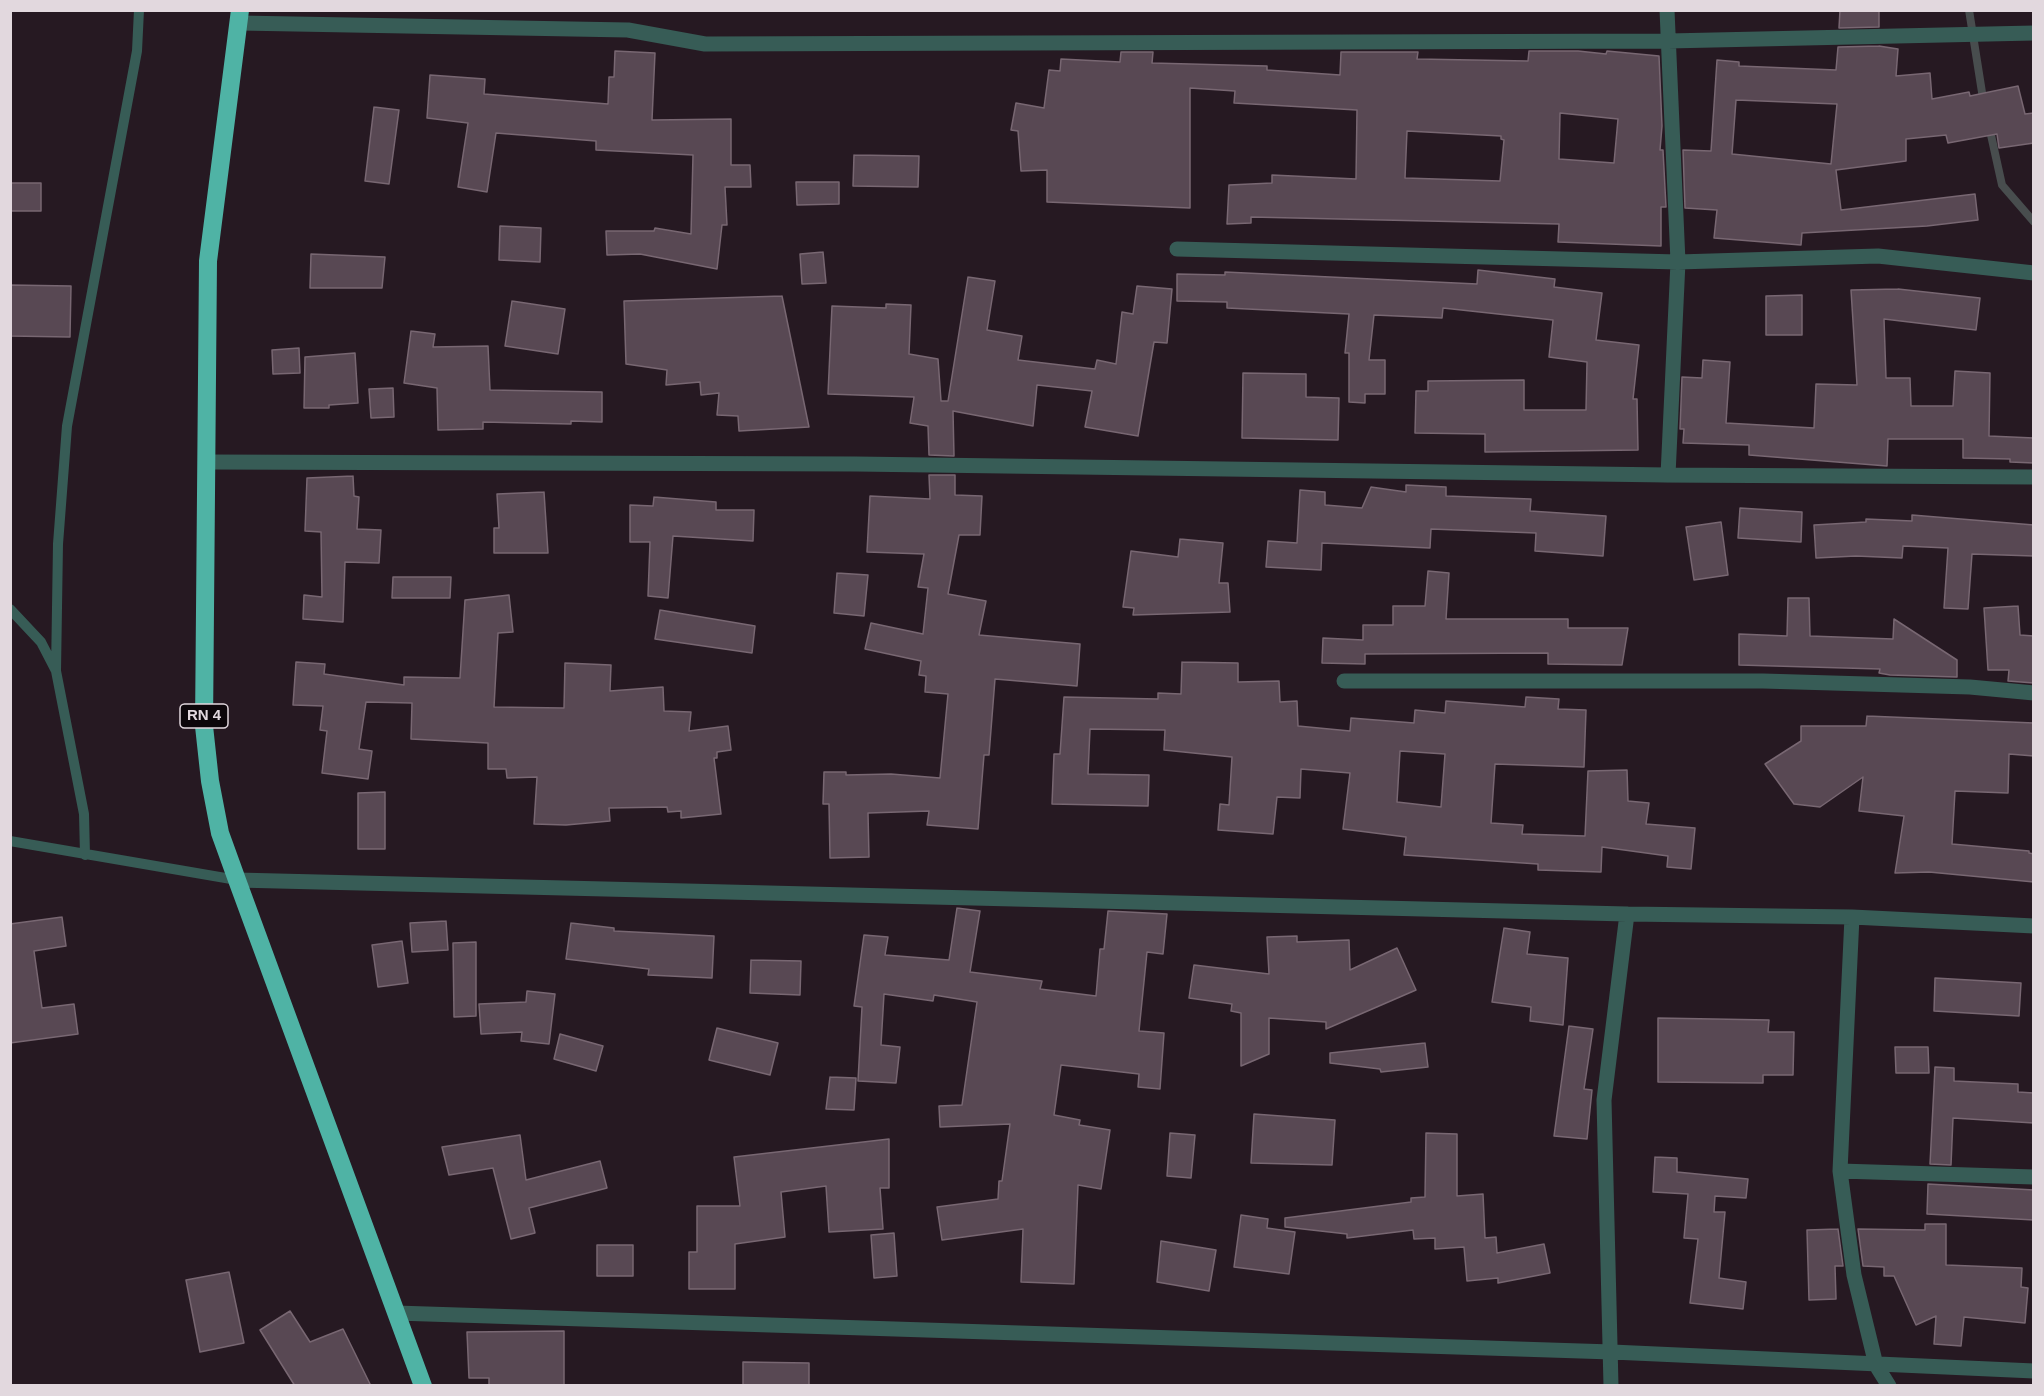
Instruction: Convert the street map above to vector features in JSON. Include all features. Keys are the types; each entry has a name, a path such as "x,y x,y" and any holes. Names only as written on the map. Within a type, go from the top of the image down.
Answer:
{"highway":[{"name":"RN 4","path":"239,17 208,261 204,726 210,781 220,833 423,1386"}],"street":[{"path":"1667,10 1678,262 1668,476"},
{"path":"239,17 628,30 705,44 1668,42 2034,33"},
{"path":"1177,249 1678,262 1878,256 2034,273"},
{"path":"206,462 856,464 1668,476 2034,477"},
{"path":"1344,681 1763,681 1970,687 2034,693"},
{"path":"237,880 1627,914 1852,916 2034,926"},
{"path":"1611,1386 1612,1352 1604,1100 1627,914"},
{"path":"1852,916 1840,1171 1854,1275 1876,1365 1889,1386"},
{"path":"1840,1171 2034,1177"},
{"path":"396,1313 1612,1352 2034,1371"}],"lane":[{"path":"85,855 84,814 56,671 58,544 67,426 136,51 139,10"},
{"path":"10,609 41,642 56,671"},
{"path":"10,842 237,880"}],"building":[{"path":"1840,10 1879,10 1879,27 1839,28"},
{"path":"1879,46 1898,49 1896,76 1930,73 1932,99 1969,92 1970,96 2018,86 2025,114 2034,113 2034,143 1999,148 1997,134 1948,143 1946,135 1906,139 1906,161 1836,170 1841,210 1975,194 1978,220 1927,226 1802,233 1801,245 1714,238 1717,210 1685,208 1683,150 1711,151 1717,60 1739,62 1739,66 1836,70 1838,47","holes":["1736,100 1837,104 1831,164 1732,154"]},
{"path":"615,51 655,53 652,120 731,119 731,165 750,165 751,187 725,187 727,225 722,225 717,269 640,254 607,255 606,231 654,231 655,228 691,234 693,155 596,150 596,141 496,133 487,192 458,187 468,123 427,118 430,75 485,79 484,94 608,104 609,77 614,77"},
{"path":"1529,51 1578,51 1606,54 1607,51 1659,56 1662,126 1660,150 1663,150 1666,207 1661,207 1661,246 1558,242 1559,224 1251,217 1251,223 1227,224 1229,185 1272,183 1272,175 1356,179 1357,110 1234,103 1235,91 1190,88 1190,208 1047,202 1047,170 1021,171 1018,131 1011,130 1016,103 1044,108 1049,70 1060,71 1061,59 1120,62 1121,52 1153,52 1152,63 1267,66 1267,70 1340,75 1341,52 1418,52 1417,59 1528,61","holes":["1560,113 1618,119 1614,163 1559,159","1407,131 1501,136 1504,140 1500,181 1405,178"]},
{"path":"374,107 399,110 389,184 365,181"},
{"path":"854,155 919,156 918,187 853,186"},
{"path":"796,182 839,182 839,204 797,205"},
{"path":"10,183 41,183 41,211 10,211"},
{"path":"500,226 541,228 540,262 499,260"},
{"path":"823,252 826,283 802,284 800,254"},
{"path":"311,254 385,257 382,288 310,288"},
{"path":"1478,270 1555,279 1554,287 1602,293 1596,340 1639,345 1633,399 1637,399 1638,450 1485,452 1485,434 1415,433 1416,391 1428,391 1428,381 1524,380 1524,410 1586,410 1587,362 1549,357 1553,320 1443,308 1442,318 1374,315 1369,360 1385,360 1385,394 1365,394 1365,403 1349,402 1349,353 1345,353 1349,314 1227,308 1227,302 1177,301 1177,274 1225,275 1225,272 1477,284"},
{"path":"968,277 995,281 987,330 1022,336 1018,360 1095,369 1097,360 1116,364 1122,312 1133,314 1137,286 1172,289 1167,343 1154,342 1138,436 1085,427 1092,391 1037,385 1033,426 953,411 954,456 929,455 928,426 910,423 914,397 828,394 832,306 886,308 886,304 911,305 909,354 938,359 941,401 948,401"},
{"path":"10,285 71,286 70,337 10,336"},
{"path":"1898,289 1980,298 1976,330 1884,319 1886,378 1910,378 1911,406 1953,406 1955,371 1990,373 1989,436 2034,438 2034,463 2010,462 2010,459 1963,458 1963,439 1888,439 1887,466 1749,455 1749,445 1683,443 1684,429 1680,429 1682,377 1702,378 1703,360 1730,362 1726,423 1814,428 1816,384 1857,385 1851,290"},
{"path":"1802,295 1802,335 1766,335 1766,296"},
{"path":"782,296 809,427 739,431 738,416 717,415 719,393 701,395 700,382 666,385 667,370 626,364 624,301"},
{"path":"512,301 565,309 558,354 505,346"},
{"path":"411,331 435,334 433,347 488,346 490,390 602,392 602,422 571,421 571,424 483,422 483,429 438,430 437,388 404,383"},
{"path":"299,348 300,373 273,374 272,350"},
{"path":"355,353 358,403 329,405 329,408 304,408 305,357"},
{"path":"1243,373 1306,374 1306,397 1339,398 1338,440 1242,438"},
{"path":"393,388 394,417 371,418 369,389"},
{"path":"929,475 955,475 955,495 982,496 980,535 959,535 948,594 986,601 979,635 1080,644 1077,686 995,679 989,755 984,755 978,829 927,825 929,811 868,813 869,857 830,858 829,804 823,804 824,772 846,772 846,775 891,774 940,778 948,694 925,692 926,676 919,675 921,661 865,649 871,623 923,634 928,588 918,587 924,554 867,552 870,496 930,499"},
{"path":"353,476 354,496 359,497 357,529 381,530 379,563 345,562 343,622 303,619 304,595 322,597 321,532 305,531 307,478"},
{"path":"1406,485 1446,487 1446,496 1531,499 1530,511 1606,516 1603,556 1535,551 1536,533 1431,529 1430,548 1322,543 1321,570 1266,567 1268,541 1297,543 1300,490 1325,492 1325,505 1362,508 1371,487 1406,492"},
{"path":"544,492 548,553 494,553 494,528 499,528 497,494"},
{"path":"654,497 716,502 716,510 754,510 753,541 673,536 668,598 648,596 650,542 630,542 630,505 653,506"},
{"path":"1740,508 1802,512 1801,542 1738,538"},
{"path":"1912,515 2034,525 2034,556 1972,554 1968,609 1944,608 1948,548 1903,546 1902,558 1856,556 1816,558 1814,525 1866,522 1866,519 1912,521"},
{"path":"1721,522 1728,575 1694,580 1686,527"},
{"path":"1180,539 1223,543 1219,583 1228,583 1230,612 1133,615 1134,608 1123,607 1131,551 1178,557"},
{"path":"1428,571 1449,573 1446,619 1568,619 1568,628 1628,628 1622,665 1548,664 1548,653 1365,654 1365,664 1322,663 1323,638 1363,640 1363,625 1393,625 1393,606 1425,606"},
{"path":"837,573 868,575 864,616 834,613"},
{"path":"393,577 451,577 450,598 392,598"},
{"path":"509,595 513,632 498,633 494,707 564,708 565,663 611,665 610,691 663,687 664,711 691,712 689,731 728,726 731,750 717,752 717,758 714,758 721,814 681,818 681,811 668,812 667,807 609,808 610,821 566,825 534,824 537,777 507,778 506,769 488,769 488,743 411,739 412,703 366,702 359,749 372,751 368,779 322,773 327,731 320,730 323,706 293,705 296,662 325,664 324,674 404,685 404,677 460,678 465,600"},
{"path":"1788,598 1809,598 1810,636 1893,639 1894,619 1957,660 1957,677 1890,675 1879,673 1880,669 1739,665 1739,634 1787,636"},
{"path":"2018,606 2020,635 2034,636 2034,683 2008,681 2009,670 1988,670 1984,608"},
{"path":"660,610 755,626 752,653 655,639"},
{"path":"1182,662 1238,663 1238,682 1279,681 1280,702 1297,701 1298,726 1350,731 1351,718 1414,723 1415,710 1445,713 1446,701 1525,707 1526,697 1559,699 1558,709 1586,710 1584,767 1495,764 1491,823 1523,825 1522,834 1585,836 1588,771 1627,770 1628,801 1649,803 1646,824 1695,828 1691,869 1667,867 1668,856 1602,847 1601,872 1538,870 1538,864 1404,855 1406,837 1343,829 1350,773 1301,769 1300,798 1277,797 1273,834 1218,830 1220,804 1229,805 1232,757 1164,750 1165,730 1090,729 1088,774 1149,775 1148,806 1052,804 1054,754 1060,754 1064,697 1158,699 1158,693 1181,694","holes":["1400,751 1445,754 1441,807 1397,802"]},
{"path":"1867,716 2034,723 2034,756 2009,754 2008,793 1955,791 1952,844 2029,851 2034,854 2034,882 1929,872 1895,873 1904,816 1859,811 1863,777 1820,807 1794,804 1765,764 1801,741 1801,726 1866,726"},
{"path":"385,792 385,849 358,849 358,793"},
{"path":"957,908 980,911 970,972 1042,981 1040,989 1096,996 1100,949 1104,949 1108,911 1167,914 1163,954 1147,952 1139,1031 1164,1033 1160,1089 1138,1087 1139,1074 1061,1065 1054,1115 1080,1120 1079,1125 1110,1130 1101,1189 1078,1185 1074,1284 1021,1282 1023,1229 942,1240 937,1207 998,1199 999,1181 1002,1181 1010,1124 940,1127 939,1106 962,1105 977,1002 934,995 933,1001 884,994 881,1045 900,1047 896,1083 858,1081 862,1007 854,1006 864,935 888,937 885,955 949,960"},
{"path":"62,917 66,946 34,951 42,1008 74,1004 78,1034 10,1043 10,924"},
{"path":"446,921 448,950 412,952 410,923"},
{"path":"571,923 614,928 614,931 714,936 712,978 648,975 649,969 566,959"},
{"path":"1504,928 1530,932 1527,954 1568,958 1563,1025 1530,1021 1531,1007 1492,1002"},
{"path":"1297,936 1297,942 1349,940 1350,970 1397,948 1416,990 1326,1029 1326,1022 1269,1018 1269,1054 1241,1066 1241,1013 1231,1011 1232,1004 1189,998 1194,965 1269,974 1267,937"},
{"path":"402,941 408,983 378,987 372,945"},
{"path":"476,942 476,1016 454,1017 453,943"},
{"path":"751,960 801,961 800,995 750,993"},
{"path":"1935,978 2021,983 2019,1016 1934,1011"},
{"path":"527,991 555,994 549,1044 521,1041 522,1032 481,1034 479,1004 526,1002"},
{"path":"1658,1018 1769,1020 1768,1032 1794,1032 1793,1075 1763,1075 1763,1083 1658,1082"},
{"path":"1569,1026 1593,1029 1584,1089 1592,1090 1587,1139 1554,1136"},
{"path":"717,1028 778,1043 770,1075 709,1060"},
{"path":"560,1034 603,1046 596,1071 554,1059"},
{"path":"1425,1043 1428,1067 1381,1072 1380,1069 1330,1063 1330,1053"},
{"path":"1895,1047 1928,1047 1929,1073 1896,1073"},
{"path":"1935,1067 1954,1068 1954,1081 2018,1084 2018,1092 2034,1093 2034,1123 1953,1118 1951,1165 1930,1164"},
{"path":"830,1077 856,1078 854,1110 826,1109"},
{"path":"1254,1114 1335,1120 1332,1165 1251,1163"},
{"path":"1170,1133 1195,1135 1191,1178 1167,1176"},
{"path":"1426,1133 1457,1134 1457,1196 1483,1194 1485,1238 1496,1237 1497,1253 1544,1244 1550,1273 1498,1283 1498,1278 1467,1281 1464,1247 1435,1249 1435,1238 1414,1239 1413,1230 1347,1238 1347,1234 1285,1227 1285,1218 1411,1202 1411,1198 1425,1197"},
{"path":"520,1135 526,1180 600,1161 607,1188 529,1208 535,1233 511,1239 493,1168 449,1175 442,1147"},
{"path":"889,1139 889,1188 880,1188 883,1229 829,1232 826,1186 781,1192 785,1237 735,1244 735,1289 689,1289 689,1252 697,1252 697,1206 740,1206 734,1157"},
{"path":"1655,1157 1677,1158 1677,1172 1748,1179 1746,1198 1715,1196 1714,1212 1725,1212 1719,1278 1746,1282 1743,1309 1690,1303 1698,1239 1684,1238 1688,1194 1653,1192"},
{"path":"1928,1184 2034,1190 2034,1220 1927,1214"},
{"path":"1241,1215 1268,1219 1267,1228 1295,1232 1289,1274 1234,1267"},
{"path":"1925,1224 1946,1224 1946,1265 2022,1268 2021,1287 2028,1288 2025,1323 1964,1317 1961,1346 1934,1344 1936,1316 1916,1325 1894,1276 1884,1276 1884,1267 1863,1266 1858,1229 1925,1230"},
{"path":"1838,1229 1843,1266 1835,1266 1836,1299 1809,1300 1807,1230"},
{"path":"894,1233 897,1276 874,1278 871,1235"},
{"path":"1161,1241 1216,1250 1209,1291 1157,1282"},
{"path":"597,1245 633,1245 633,1276 597,1276"},
{"path":"229,1272 244,1343 200,1352 186,1280"},
{"path":"290,1311 310,1342 343,1329 371,1386 295,1386 260,1330"},
{"path":"564,1331 564,1386 489,1386 489,1378 469,1378 467,1332"},
{"path":"743,1362 809,1363 809,1386 743,1386"}],"waterway":[{"path":"1969,10 1984,105"},
{"path":"1989,126 2002,185 2034,222"}]}
